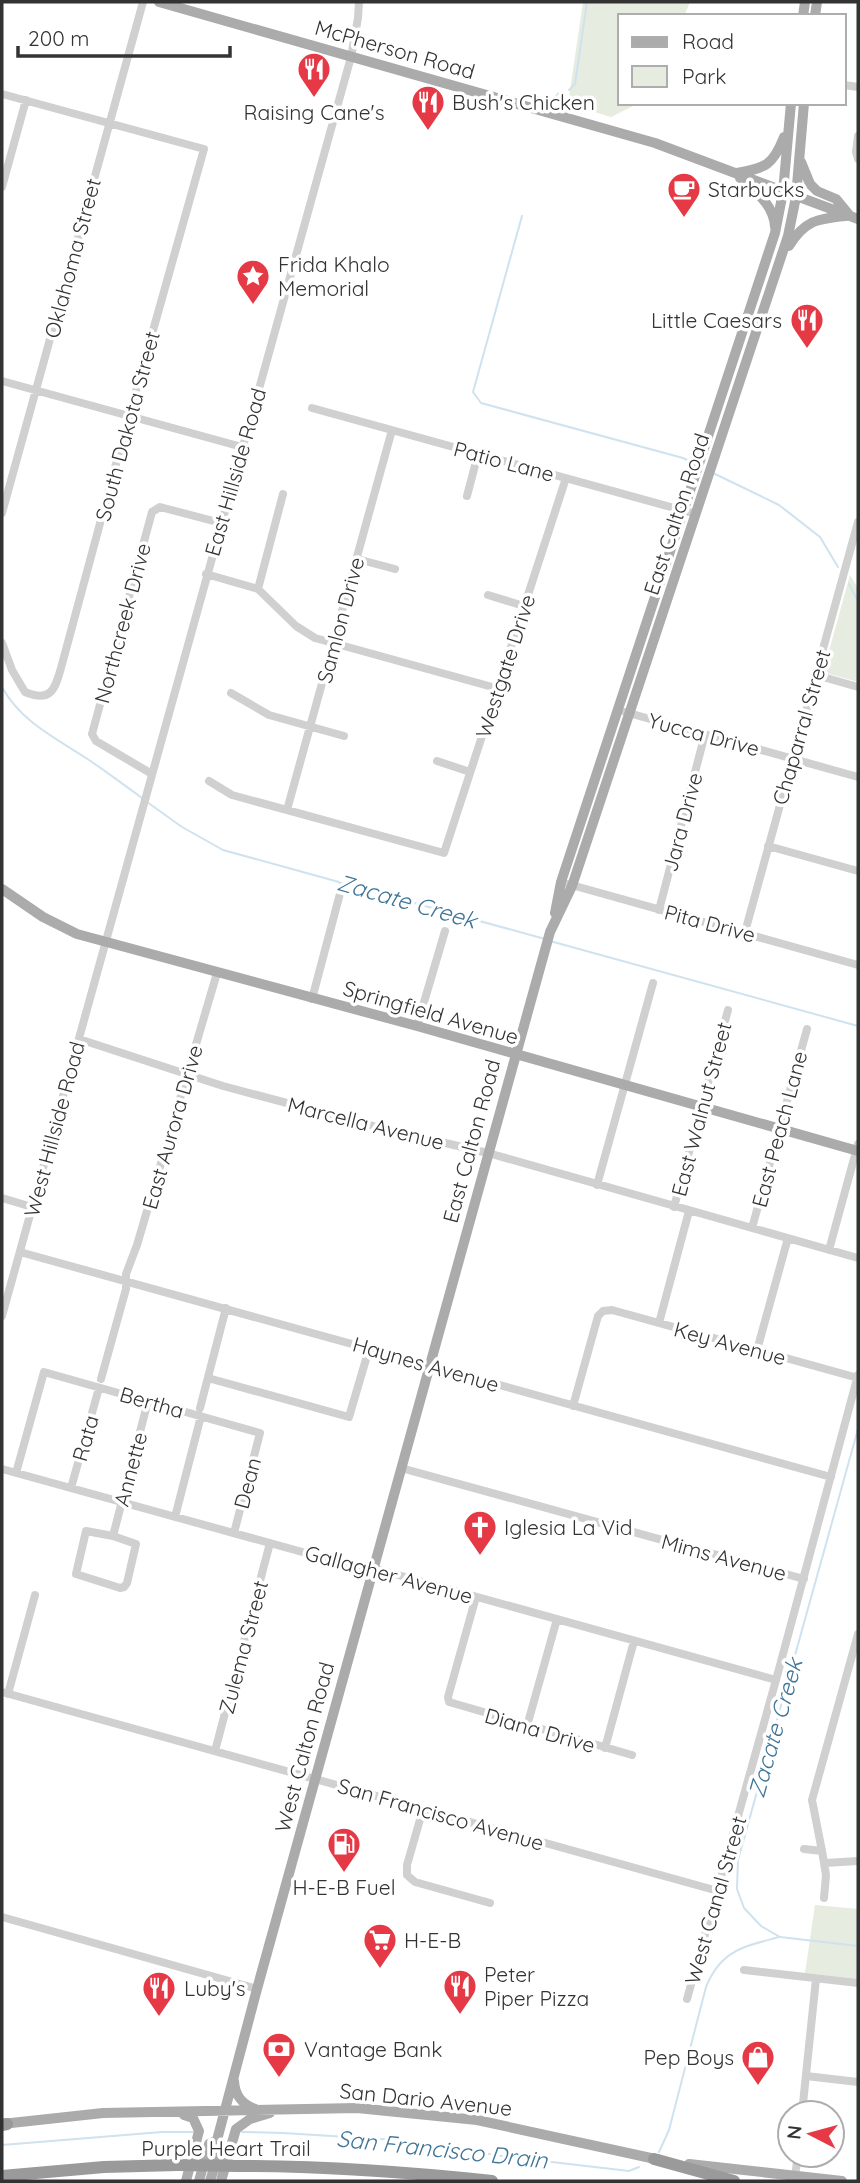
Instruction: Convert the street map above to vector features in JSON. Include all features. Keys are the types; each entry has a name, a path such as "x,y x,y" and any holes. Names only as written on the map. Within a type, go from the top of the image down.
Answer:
{"highway":[{"path":"654,2159 734,2181"},
{"name":"Purple Heart Trail","path":"2,2176 104,2167 295,2166 404,2172 492,2181"}],"main road":[{"name":"McPherson Road","path":"159,2 655,144 854,217"},
{"name":"East Calton Road","path":"429,1365 551,931 561,882 775,233 783,192 791,105"},
{"name":"East Calton Road","path":"551,931 572,886 780,261 796,197 804,105"},
{"path":"735,173 757,170 770,163 778,153 788,127"},
{"path":"799,155 810,184 817,191 836,199 854,217"},
{"path":"735,173 771,210 775,220 775,233"},
{"path":"780,261 800,230 807,224 817,220 854,217"},
{"path":"751,308 758,313 760,320"},
{"path":"740,342 752,347"},
{"path":"714,418 726,423"},
{"path":"659,586 671,590"},
{"path":"590,794 601,798"},
{"name":"Springfield Avenue","path":"2,889 55,925 105,942 417,1026 779,1129 858,1148"},
{"name":"West Calton Road","path":"210,2181 220,2146 217,2140 233,2078 429,1365"},
{"path":"233,2078 234,2088 245,2105 259,2110"},
{"name":"San Dario Avenue","path":"3,2125 103,2113 357,2108 477,2120 654,2159 842,2181"},
{"path":"221,2181 236,2129 250,2119 284,2109"},
{"path":"176,2112 193,2118 199,2131 186,2181"},
{"name":"West Calton Road","path":"199,2181 209,2144 217,2140"}],"street":[{"name":"Oklahoma Street","path":"2,513 143,2"},
{"name":"East Hillside Road","path":"105,942 351,57 359,2"},
{"path":"2,94 109,123"},
{"path":"2,187 26,100"},
{"name":"South Dakota Street","path":"2,643 12,670 25,692 42,696 51,693 59,676 204,149 109,123"},
{"path":"858,136 858,159"},
{"path":"2,381 242,447"},
{"name":"Patio Lane","path":"312,408 696,514"},
{"name":"Samlon Drive","path":"287,810 392,430"},
{"path":"467,496 478,454"},
{"name":"Westgate Drive","path":"287,810 444,853 566,478"},
{"path":"258,589 283,494"},
{"name":"Northcreek Drive","path":"152,774 96,741 92,734 152,512 160,507 221,523"},
{"name":"Chaparral Street","path":"745,932 858,522"},
{"path":"357,559 395,569"},
{"path":"206,574 258,589 304,632 334,643 496,688"},
{"path":"488,595 524,606"},
{"path":"816,675 858,687"},
{"path":"231,693 269,715 344,736"},
{"name":"Yucca Drive","path":"617,710 858,777"},
{"name":"Jara Drive","path":"659,909 705,734"},
{"path":"437,761 470,772"},
{"path":"209,781 232,795 287,810"},
{"path":"768,846 858,871"},
{"name":"Pita Drive","path":"561,882 858,965"},
{"path":"312,999 342,886"},
{"path":"417,1026 445,931"},
{"name":"West Hillside Road","path":"2,1316 105,942"},
{"name":"East Aurora Drive","path":"100,1383 127,1282 126,1274 141,1234 217,973"},
{"path":"597,1185 653,983"},
{"name":"East Walnut Street","path":"674,1207 728,1010"},
{"name":"East Peach Lane","path":"752,1228 807,1029"},
{"name":"Marcella Avenue","path":"79,1039 273,1100 488,1153 858,1258"},
{"path":"830,1250 858,1148"},
{"path":"2,1198 32,1207"},
{"path":"659,1323 690,1211"},
{"path":"757,1350 788,1238"},
{"name":"Haynes Avenue","path":"20,1252 831,1477"},
{"path":"175,1517 226,1308"},
{"name":"Key Avenue","path":"573,1406 598,1317 603,1311 612,1310 858,1376"},
{"path":"208,1378 349,1418 369,1349"},
{"name":"Bertha","path":"16,1473 44,1372 100,1383 148,1401 200,1412 260,1433"},
{"name":"West Canal Street","path":"687,1998 858,1376"},
{"name":"Rata","path":"71,1488 100,1383"},
{"name":"Annette","path":"113,1536 148,1401"},
{"name":"Dean","path":"234,1533 260,1433"},
{"name":"Mims Avenue","path":"401,1468 804,1579"},
{"name":"Gallagher Avenue","path":"2,1469 776,1680"},
{"name":"Annette","path":"86,1531 113,1536 136,1544 124,1587 76,1574 86,1531"},
{"name":"Zulema Street","path":"215,1752 270,1543"},
{"path":"5,1693 35,1595"},
{"name":"Diana Drive","path":"477,1597 448,1697 449,1702 632,1755"},
{"path":"527,1726 557,1619"},
{"path":"824,1898 825,1863 812,1800 858,1634"},
{"path":"605,1748 634,1640"},
{"name":"San Francisco Avenue","path":"5,1693 718,1891"},
{"path":"423,1809 407,1865 407,1875 415,1882 490,1903"},
{"path":"804,1849 822,1852"},
{"path":"825,1863 858,1861"},
{"path":"2,1917 257,1989"},
{"path":"744,1970 858,1983"},
{"path":"804,2099 816,1979"},
{"path":"806,2076 858,2082"},
{"path":"795,2176 796,2169"}],"green space":[{"path":"583,2 690,2 685,14 618,14 618,105 635,105 611,117 568,104"},
{"path":"850,575 858,588 858,682 826,673 824,669"},
{"path":"815,1905 858,1909 858,1979 805,1973"}],"waterway":[{"path":"569,90 575,84 587,2"},
{"path":"553,99 559,93"},
{"path":"522,216 473,392 481,403 683,458 695,464"},
{"path":"713,473 779,505 820,537 838,567"},
{"path":"849,584 858,601"},
{"name":"Zacate Creek","path":"2,687 29,720 142,798"},
{"name":"Zacate Creek","path":"147,802 182,827 223,850 339,882"},
{"name":"Zacate Creek","path":"345,884 545,939"},
{"name":"Zacate Creek","path":"550,941 858,1026"},
{"name":"Zacate Creek","path":"858,1429 738,1860 737,1889 744,1908 761,1926 780,1937 858,1946"},
{"name":"San Francisco Drain","path":"659,2152 669,2130 706,1987 712,1975 719,1965 735,1952 779,1937"},
{"name":"San Francisco Drain","path":"2,2145 162,2132 193,2132"},
{"name":"San Francisco Drain","path":"242,2132 396,2140 629,2171 639,2167"}],"place":[{"name":"Raising Cane's","path":"314,99"},
{"name":"Bush's Chicken","path":"428,132"},
{"name":"Starbucks","path":"684,219"},
{"name":"Frida Khalo Memorial","path":"253,306"},
{"name":"Little Caesars","path":"807,350"},
{"name":"Iglesia La Vid","path":"480,1557"},
{"name":"H-E-B Fuel","path":"344,1874"},
{"name":"H-E-B","path":"380,1970"},
{"name":"Peter Piper Pizza","path":"460,2016"},
{"name":"Luby's","path":"159,2018"},
{"name":"Vantage Bank","path":"279,2079"},
{"name":"Pep Boys","path":"758,2087"}]}
